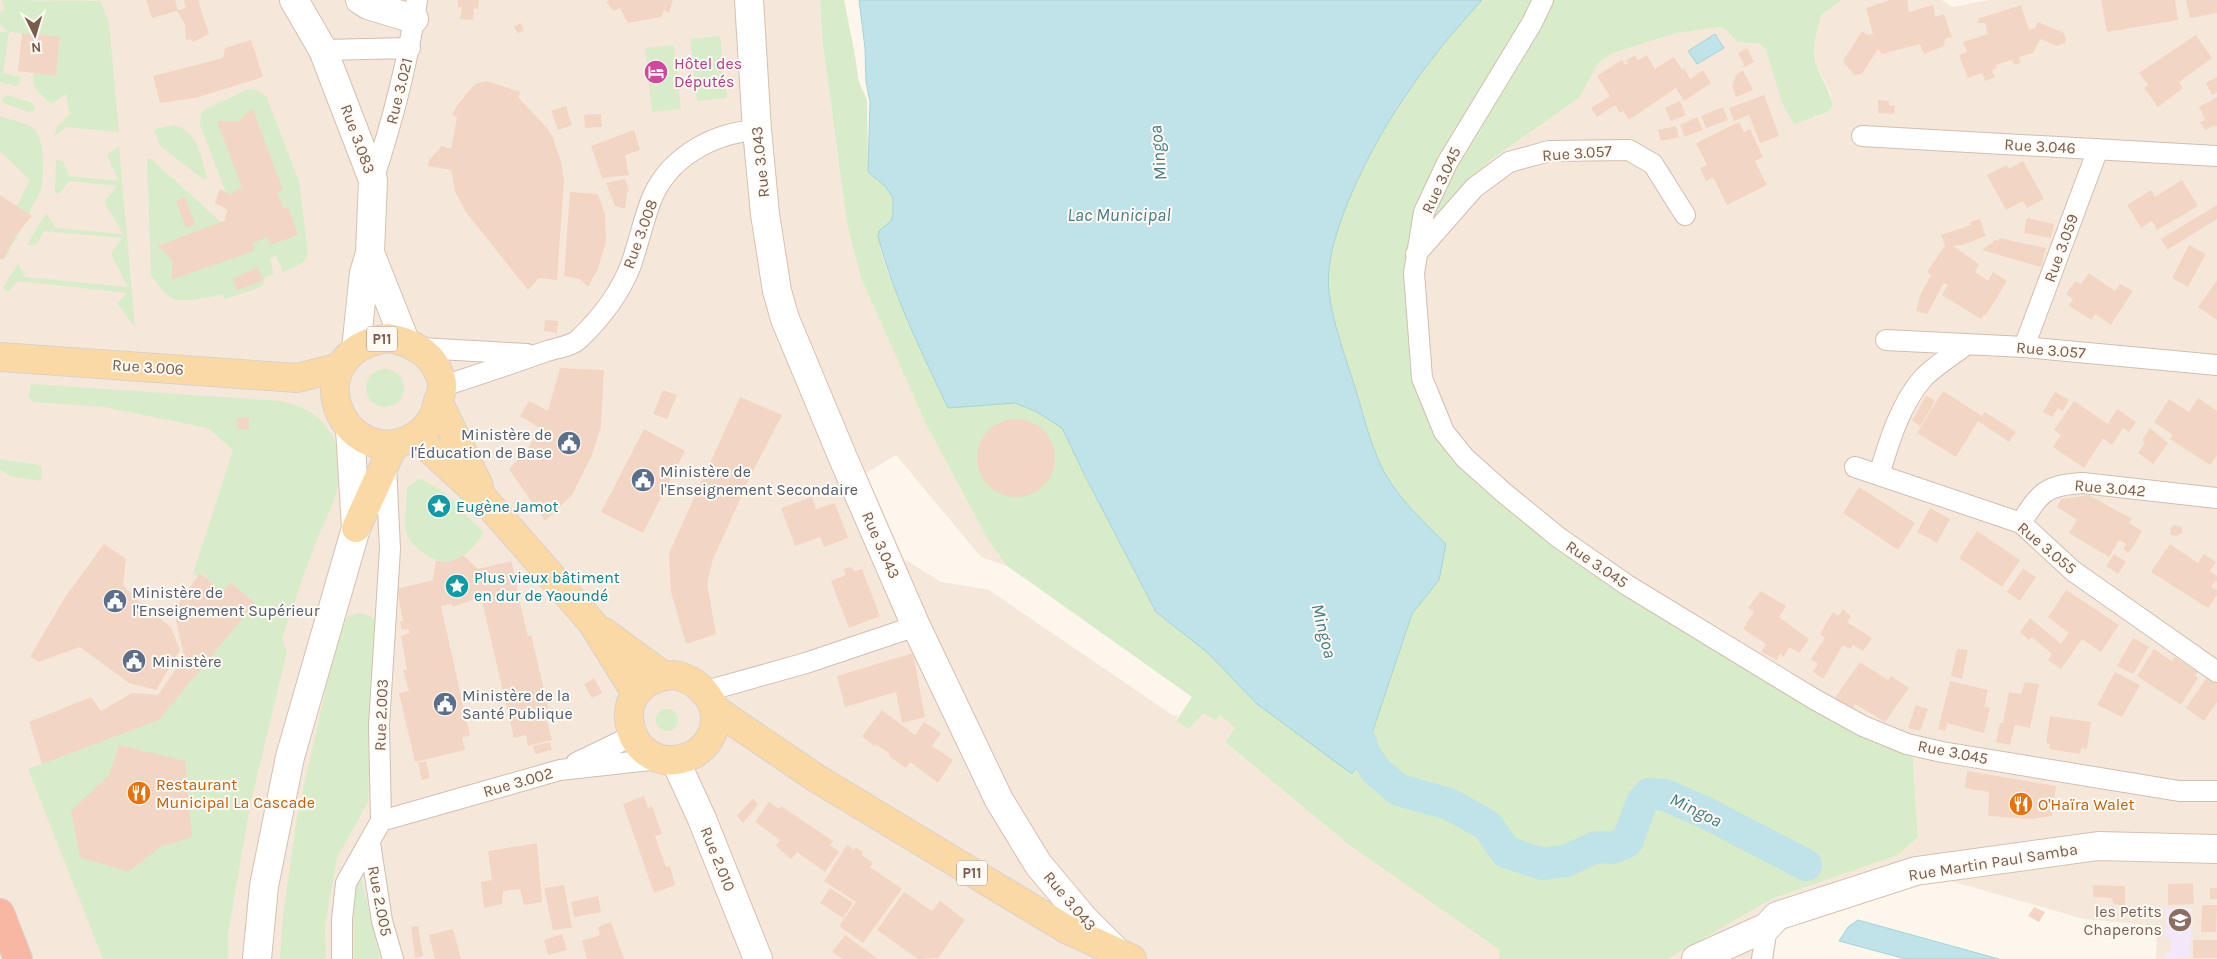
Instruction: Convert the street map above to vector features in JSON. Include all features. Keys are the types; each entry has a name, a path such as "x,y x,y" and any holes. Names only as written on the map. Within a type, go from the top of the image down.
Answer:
{"highway":[{"path":"0,913 18,959"}],"main road":[{"name":"Rue 3.083","path":"294,0 323,50 373,180 370,253 364,273 348,358"},
{"path":"360,0 368,5 416,10"},
{"name":"Rue 3.043","path":"749,0 757,130 765,214 777,291 785,319 916,626 999,800 1038,864 1100,938 1126,956"},
{"path":"370,253 412,344"},
{"name":"P11","path":"297,378 348,358 371,341 388,338 412,344 436,366 440,393 484,499"},
{"name":"Rue 3.006","path":"0,357 297,378"},
{"path":"348,358 335,384 335,402 341,416 350,429 363,438 398,448"},
{"name":"P11","path":"297,378 335,402"},
{"path":"257,959 264,886 290,757 356,528 398,448 427,427 435,414 440,393"},
{"path":"350,429 356,528"},
{"name":"P11","path":"398,448 484,499 593,624 635,692"},
{"name":"P11","path":"593,624 664,676"},
{"path":"664,676 687,677 694,734 643,750 632,736 629,713 635,692 654,678 664,676"},
{"name":"P11","path":"694,734 816,778 1066,929 1126,956"},
{"name":"Rue 2.010","path":"694,734 702,819 759,954"},
{"name":"Rue Martin Paul Samba","path":"1696,959 1767,927 1778,916 1916,871 2098,846 2217,849"}],"street":[{"name":"Rue 3.045","path":"1544,0 1447,163 1424,212 1416,254 1414,273 1422,378 1444,432 1465,458 1558,537 1627,585 1814,699 1863,726 1907,744 1942,752 2179,791 2217,791"},
{"name":"Rue 3.021","path":"373,180 394,116 410,48 416,10"},
{"path":"323,50 410,48"},
{"name":"Rue 3.008","path":"440,393 577,341 606,309 630,266 650,202 662,179 672,166 727,134 757,130"},
{"name":"Rue 3.046","path":"1862,136 2217,156"},
{"name":"Rue 3.059","path":"2024,347 2098,149"},
{"name":"Rue 3.057","path":"1416,254 1474,188 1510,162 1549,151 1629,150 1652,164 1685,215"},
{"name":"Rue 3.057","path":"1886,340 2024,347 2217,365"},
{"path":"412,344 536,355"},
{"path":"1879,475 1890,439 1904,407 1924,377 1967,344"},
{"name":"Rue 2.003","path":"342,959 342,919 346,883 381,821 379,725 398,448"},
{"name":"Rue 3.055","path":"1855,467 2021,523 2072,571 2217,672"},
{"name":"Rue 3.042","path":"2021,523 2034,501 2049,489 2066,484 2083,483 2217,498"},
{"name":"Rue 3.002","path":"381,821 694,734 806,663 916,626"},
{"path":"560,770 632,736"},
{"name":"Rue 2.005","path":"370,843 382,921 393,959"},
{"path":"1762,959 1767,927"}],"shaded area":[{"path":"0,0 820,0 822,37 847,224 861,278 925,422 988,540 1007,566 981,557 896,455 866,473 904,559 941,582 989,590 1174,716 1178,714 1176,721 1188,729 1204,712 1220,715 1235,728 1226,743 1349,845 1501,950 1499,959 0,959"},
{"path":"1842,0 1942,0 1952,7 1990,0 2217,0 2217,959 2156,959 2157,926 2084,919 1916,871 1778,916 1774,959 1668,959 1772,899 1898,855 1918,837 1912,745 1605,569 1441,435 1414,280 1456,198 1489,161 1579,98 1599,62 1613,53 1677,33 1718,27 1726,30 1737,42 1760,44 1815,118 1826,113 1833,106 1830,92 1816,64 1814,47 1821,15"},
{"path":"2165,908 2192,908 2190,957 2165,959 2166,952 2171,953 2171,938 2165,938"}],"green space":[{"path":"1,0 100,1 109,23 119,132 66,127 54,137 58,125 70,114 66,94 52,104 37,91 33,78 34,73 56,76 60,38 9,32 3,73 20,77 19,84 16,86 0,82 0,32 8,32 0,24 0,12 5,10"},
{"path":"820,0 844,0 859,82 867,100 868,172 885,186 893,198 891,221 879,231 880,249 918,343 948,408 1015,403 1037,412 1062,428 1156,612 1208,653 1313,744 1352,774 1365,754 1412,614 1439,580 1446,544 1399,494 1378,459 1340,340 1329,292 1330,259 1346,207 1372,150 1404,98 1441,48 1482,0 1842,0 1821,15 1815,40 1815,60 1833,106 1826,113 1794,124 1782,103 1766,50 1760,44 1737,42 1726,30 1719,27 1677,33 1613,53 1599,62 1579,98 1489,161 1456,198 1414,280 1441,435 1605,569 1912,745 1918,837 1898,855 1772,899 1668,959 1499,959 1500,950 1349,845 1225,742 1235,728 1220,715 1216,721 1204,713 1188,729 1176,721 1192,697 1007,566 988,540 925,422 861,278 847,224 822,37"},
{"path":"720,36 727,98 697,101 690,39"},
{"path":"674,45 681,109 652,112 645,48"},
{"path":"249,89 256,90 266,96 299,181 308,254 301,263 283,272 276,255 270,259 274,275 265,277 263,285 259,288 225,299 223,295 192,300 175,300 164,292 151,276 147,159 150,158 221,222 226,220 225,217 228,210 215,203 220,189 226,192 200,125 201,113 207,108"},
{"path":"6,95 33,103 35,110 29,112 3,103 2,99"},
{"path":"0,116 33,128 37,133 42,148 43,168 40,192 6,257 0,259 0,237 30,180 0,151"},
{"path":"175,125 183,129 194,139 207,178 203,179 160,146 154,129"},
{"path":"119,146 135,327 117,303 127,293 18,281 8,292 3,288 18,263 25,277 128,287 111,254 122,238 44,231 36,245 27,245 46,213 56,228 123,234 104,202 117,186 69,181 59,194 55,193 56,160 63,161 69,176 119,181 107,155"},
{"path":"385,369 399,374 404,388 399,402 385,407 371,402 366,388 371,374"},
{"path":"31,384 281,401 305,409 318,418 333,437 339,452 341,466 336,495 312,552 282,639 287,651 250,806 228,934 228,959 103,959 28,769 159,720 254,603 230,582 223,592 201,573 197,577 193,574 233,450 208,428 104,407 33,402 28,396"},
{"path":"0,459 39,465 42,469 41,481 9,476 0,469"},
{"path":"422,479 444,492 484,533 466,554 452,561 435,559 425,554 408,538 405,524 407,488 417,480"},
{"path":"357,613 366,614 375,620 368,802 337,858 325,925 326,959 280,959 283,916 297,816 340,628 348,616"},
{"path":"667,709 675,712 678,720 675,728 667,731 659,728 656,720 659,712"},
{"path":"361,876 380,959 354,959 353,890"}],"water":[{"name":"Lac Municipal","path":"859,0 1482,0 1422,72 1372,150 1346,207 1330,259 1328,281 1333,316 1374,450 1384,471 1399,494 1446,544 1439,580 1412,614 1365,754 1352,774 1257,704 1208,653 1156,612 1062,428 1037,412 1015,403 948,408 900,303 878,237 879,231 891,221 893,198 885,186 868,172 870,102 866,82 865,48"},
{"path":"1715,34 1724,48 1697,64 1688,51"},
{"path":"1858,920 1999,959 1906,959 1839,941 1848,927"}],"building":[{"path":"146,0 175,0 178,10 186,8 184,0 198,0 209,34 193,42 190,39 186,40 185,24 177,11 152,18"},
{"path":"458,0 479,0 478,9 474,8 473,20 460,19 462,7 458,7"},
{"path":"609,0 673,0 669,13 664,10 661,17 628,23 620,8 614,11 606,2"},
{"path":"1890,0 1907,0 1909,12 1933,5 1935,17 1944,14 1952,37 1945,39 1944,46 1924,54 1920,44 1882,54 1878,49 1862,74 1854,75 1843,61 1862,31 1867,35 1873,34 1866,8"},
{"path":"2101,0 2175,0 2178,20 2107,32"},
{"path":"2186,0 2217,0 2217,13 2190,18"},
{"path":"2021,5 2029,30 2035,28 2038,22 2064,33 2065,43 2057,46 2040,39 2033,53 2019,57 2020,63 2015,65 2012,60 1996,65 1997,68 1992,70 1995,77 1985,81 1982,73 1968,78 1959,55 1967,52 1963,42 1988,34 1985,23 1977,23 1980,18"},
{"path":"521,23 524,31 517,33 514,26"},
{"path":"22,33 60,37 56,76 18,71"},
{"path":"2196,35 2212,58 2179,82 2183,88 2158,107 2144,88 2148,85 2139,73"},
{"path":"251,40 263,77 195,98 160,103 153,76 223,58 225,48"},
{"path":"1747,48 1754,62 1745,67 1738,53"},
{"path":"1635,55 1638,60 1647,55 1655,69 1674,57 1682,70 1684,68 1690,79 1703,70 1711,83 1684,101 1676,88 1629,120 1623,111 1620,113 1615,105 1597,117 1591,108 1610,96 1597,76 1622,60 1625,65 1628,63 1626,61"},
{"path":"1743,70 1753,90 1736,97 1732,86 1736,75"},
{"path":"2217,77 2217,92 2212,95 2206,83"},
{"path":"486,81 521,92 518,97 547,128 553,138 562,165 564,182 557,280 539,278 528,290 465,211 455,191 451,170 428,166 429,160 442,146 451,149 457,117 452,115 458,104 475,84"},
{"path":"1764,95 1779,136 1760,143 1749,115 1734,121 1729,108"},
{"path":"2217,97 2217,126 2215,127 2214,125 2205,130 2200,122 2205,120 2199,107"},
{"path":"1878,100 1889,101 1889,105 1895,106 1894,114 1878,113"},
{"path":"1680,101 1686,115 1671,121 1665,108"},
{"path":"566,106 572,125 558,130 551,111"},
{"path":"1723,107 1728,120 1706,128 1701,116"},
{"path":"252,108 283,190 277,193 284,209 288,207 298,235 270,245 268,237 253,243 254,251 171,280 173,261 158,246 226,220 225,217 228,210 215,203 220,189 232,196 233,191 242,188 217,121 238,122"},
{"path":"601,114 602,127 585,128 584,115"},
{"path":"1697,117 1703,130 1685,137 1680,125"},
{"path":"1739,122 1744,132 1750,129 1763,157 1755,161 1767,185 1727,205 1713,177 1706,181 1700,168 1707,165 1696,143"},
{"path":"1676,126 1679,137 1661,141 1658,130"},
{"path":"634,130 640,150 625,155 629,175 602,178 591,146"},
{"path":"2023,161 2044,199 2027,208 2023,201 2006,210 1987,175 2007,165 2009,169"},
{"path":"625,179 629,191 627,192 625,209 615,206 606,183"},
{"path":"2182,180 2198,206 2157,230 2152,221 2141,228 2127,205 2151,190 2155,197"},
{"path":"570,192 598,194 605,214 606,242 598,269 588,287 580,279 564,276"},
{"path":"0,195 32,216 16,235 3,260 0,258"},
{"path":"185,197 195,224 186,228 176,201"},
{"path":"2217,205 2217,219 2167,250 2161,239"},
{"path":"2027,218 2054,224 2051,238 2024,233"},
{"path":"1980,219 1986,236 1963,245 1953,246 1979,264 1975,272 1988,281 1993,272 2007,281 1986,315 1984,314 1981,319 1942,295 1948,285 1944,283 1927,314 1916,311 1921,293 1931,275 1927,272 1945,246 1941,235 1971,225 1970,222"},
{"path":"1999,238 2046,248 2041,267 1982,250 1995,240 1998,241"},
{"path":"2189,245 2206,254 2188,287 2172,278"},
{"path":"258,267 263,281 237,290 233,279"},
{"path":"2089,273 2115,291 2120,284 2133,291 2111,325 2095,314 2092,320 2069,306 2073,299 2066,294 2075,281 2081,284"},
{"path":"2217,280 2217,320 2198,307"},
{"path":"545,320 558,321 557,333 544,331"},
{"name":"Ministère de l'Éducation de Base","path":"560,368 604,370 601,426 592,455 572,495 545,521 509,469 527,450 540,428 520,416 529,401 548,411"},
{"path":"663,390 677,395 667,419 653,414"},
{"path":"1943,391 1982,416 1985,412 2016,432 2009,442 1978,421 1956,457 1917,433"},
{"path":"2055,392 2069,400 2063,411 2058,408 2052,417 2043,412"},
{"path":"1926,396 1934,400 1933,405 1920,426 1912,420"},
{"path":"740,397 782,415 752,473 713,559 707,584 716,634 686,644 671,592 669,553"},
{"path":"2198,398 2217,411 2217,455 2210,465 2170,439 2173,435 2154,422 2169,399 2189,412"},
{"path":"2074,401 2108,424 2117,409 2136,422 2129,432 2123,428 2112,445 2103,438 2084,468 2053,447 2061,435 2054,430"},
{"path":"249,417 249,429 238,429 237,418"},
{"path":"1008,419 1024,419 1038,425 1049,436 1055,450 1055,466 1049,480 1038,491 1024,497 1008,497 994,491 983,480 977,466 977,450 983,436 994,425"},
{"path":"2150,428 2168,443 2153,464 2138,453 2145,442 2142,440"},
{"path":"644,429 685,451 643,533 601,512"},
{"path":"1859,487 1915,523 1898,550 1843,513"},
{"path":"2089,495 2132,519 2129,523 2142,531 2129,553 2123,549 2126,544 2119,540 2109,557 2069,533 2077,520 2057,507 2061,499"},
{"path":"812,497 816,509 835,503 848,538 824,547 820,537 795,546 781,508"},
{"path":"1930,508 1950,519 1937,543 1917,532"},
{"path":"2174,525 2182,527 2182,533 2177,536 2171,535 2170,529"},
{"path":"1977,531 2020,560 2002,587 1959,558"},
{"path":"104,544 126,559 123,585 141,604 171,627 180,650 156,690 129,683 80,647 39,662 30,657 65,597"},
{"path":"2170,544 2198,563 2204,554 2216,562 2210,571 2217,576 2217,582 2215,581 2211,587 2217,590 2217,595 2208,608 2151,572"},
{"path":"2114,554 2126,562 2118,574 2106,566"},
{"path":"464,556 478,569 511,561 519,582 517,583 517,591 528,636 531,635 551,719 547,720 552,740 528,746 526,735 514,738 481,597 453,607 452,604 441,606 470,736 462,737 465,750 415,762 399,693 409,691 403,670 407,670 401,636 410,633 408,629 402,630 400,621 403,621 397,589 433,580 436,561 449,562"},
{"path":"852,567 854,572 862,569 880,616 849,628 831,581 846,575 843,569"},
{"path":"2023,569 2036,577 2020,601 2007,592"},
{"path":"200,573 223,592 230,582 255,603 159,720 42,764 29,722 91,697 101,711 132,693 158,695 184,657 174,610"},
{"path":"2066,590 2119,625 2101,652 2082,639 2061,669 2048,660 2052,654 2032,637 2029,640 2020,632 2030,618 2061,644 2069,633 2048,617"},
{"path":"1761,591 1786,606 1779,617 1809,639 1799,653 1789,647 1784,657 1780,653 1777,660 1761,652 1766,644 1743,629 1754,612 1748,608"},
{"path":"1843,609 1851,616 1847,622 1872,638 1863,651 1853,645 1850,649 1843,645 1823,679 1813,672 1818,664 1811,659 1825,638 1820,634 1833,612 1838,616"},
{"path":"2133,638 2149,647 2133,674 2117,666"},
{"path":"1957,649 1968,650 1962,679 1951,676"},
{"path":"2154,649 2172,661 2175,657 2198,672 2195,676 2198,678 2181,705 2137,676"},
{"path":"913,653 925,717 902,723 896,692 845,707 837,676"},
{"path":"1860,662 1888,680 1891,676 1909,688 1885,722 1855,704 1851,710 1835,698"},
{"path":"2115,672 2140,685 2122,717 2097,705"},
{"path":"2208,676 2217,682 2217,702 2204,721 2186,708"},
{"path":"594,678 602,693 592,698 584,684"},
{"path":"1950,681 1988,690 1984,707 1990,708 1984,733 1947,723 1945,731 1938,729"},
{"path":"2025,682 2039,684 2030,728 2015,725 2010,745 1996,742 2000,723 2003,723 2009,692 2021,694"},
{"path":"1916,705 1928,709 1920,731 1908,728"},
{"path":"882,710 915,735 924,722 941,733 932,746 953,760 938,783 910,762 906,768 889,756 889,753 875,744 874,746 862,736"},
{"path":"2050,716 2091,722 2087,749 2081,748 2080,754 2049,749 2050,744 2046,743"},
{"path":"550,742 552,750 535,754 533,746"},
{"name":"Restaurant Municipal La Cascade","path":"119,745 185,761 192,837 162,846 128,872 80,857 71,811 109,775"},
{"path":"426,761 430,778 422,780 418,763"},
{"name":"O'Haïra Walet","path":"1967,771 2056,786 2052,816 2030,819 1988,816 1989,792 1965,788"},
{"path":"644,796 648,808 652,806 662,834 655,836 666,867 670,866 675,885 654,893 623,804"},
{"path":"753,798 758,805 743,823 737,816"},
{"path":"769,802 779,809 781,806 833,841 830,845 839,852 825,872 797,852 791,859 776,846 780,840 755,822"},
{"path":"537,843 542,902 524,905 520,889 503,891 502,904 484,908 481,882 492,880 488,851"},
{"path":"847,845 854,850 856,847 863,852 862,855 873,863 870,867 902,889 863,943 839,926 856,902 824,881"},
{"path":"2193,883 2194,904 2168,905 2168,884"},
{"path":"564,885 572,928 553,930 544,888"},
{"path":"2093,885 2125,886 2125,906 2114,904 2111,898 2093,897"},
{"path":"830,888 853,903 843,918 820,903"},
{"path":"2210,888 2217,888 2217,899 2210,899"},
{"path":"904,892 932,911 940,901 965,920 938,958 918,959 877,930"},
{"path":"598,896 601,912 574,917 571,902"},
{"path":"2202,905 2217,905 2216,932 2201,932"},
{"path":"2034,907 2045,912 2039,922 2028,916"},
{"path":"611,922 624,959 587,959 582,941 600,935 598,927"},
{"path":"418,926 423,956 415,958 411,927"},
{"path":"453,929 461,959 435,959 429,935"},
{"path":"562,934 567,950 548,955 544,940"},
{"path":"845,935 878,959 843,959 832,952"},
{"path":"2193,940 2217,940 2217,958 2193,958"}],"waterway":[{"name":"Mingoa","path":"1349,712 1365,754 1376,771 1399,790 1449,804 1487,825 1506,852 1542,864 1566,861 1596,847 1613,848 1627,842 1642,802 1649,794 1665,795 1706,813 1806,865"}],"place":[{"name":"Hôtel des Députés","path":"656,72"},
{"name":"Ministère de l'Éducation de Base","path":"569,443"},
{"name":"Ministère de l'Enseignement Secondaire","path":"643,480"},
{"name":"Eugène Jamot","path":"439,506"},
{"name":"Plus vieux bâtiment en dur de Yaoundé","path":"457,586"},
{"name":"Ministère de l'Enseignement Supérieur","path":"115,601"},
{"name":"Ministère","path":"134,661"},
{"name":"Ministère de la Santé Publique","path":"445,704"},
{"name":"Restaurant Municipal La Cascade","path":"139,793"},
{"name":"O'Haïra Walet","path":"2021,804"},
{"name":"les Petits Chaperons","path":"2180,920"}]}
